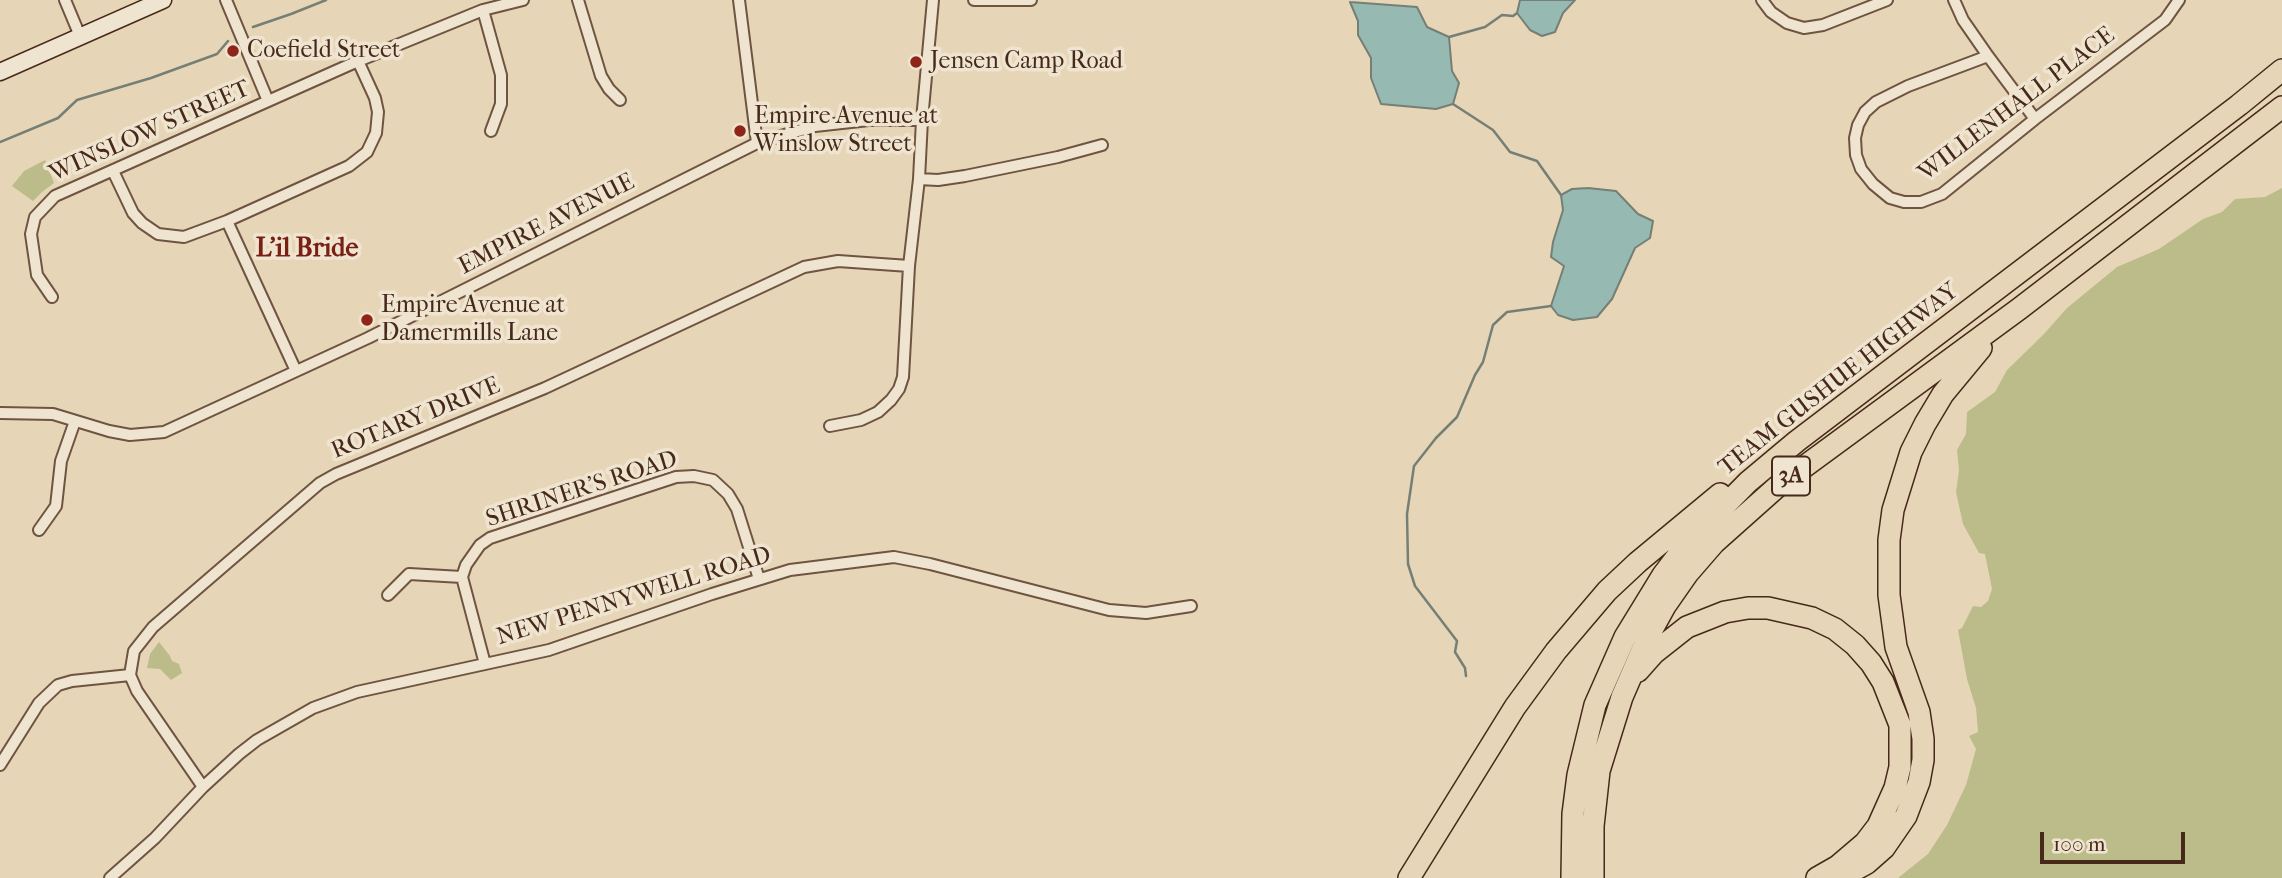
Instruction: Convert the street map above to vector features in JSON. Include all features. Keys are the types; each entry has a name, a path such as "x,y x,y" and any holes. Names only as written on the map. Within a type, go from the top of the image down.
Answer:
{"highway":[{"name":"TEAM GUSHUE HIGHWAY","path":"1572,878 1573,814 1583,750 1595,705 1625,637 1663,575 1686,545 1748,482 1797,440 2282,70"},
{"name":"TEAM GUSHUE HIGHWAY","path":"1593,878 1592,827 1599,771 1622,697 1648,637 1688,573 1724,534 1778,486 2019,309 2282,107"},
{"path":"1840,878 1867,863 1895,833 1914,800 1923,760 1919,712 1896,648 1889,595 1889,540 1901,480 1911,452 1944,394 1968,362 2019,309"},
{"path":"1409,878 1515,707 1582,619 1623,576 1686,520 1797,440"},
{"path":"1622,697 1654,653 1696,623 1724,612 1768,608 1790,611 1835,629 1855,645 1883,682 1897,716 1901,735 1900,767 1895,788 1878,827 1852,856 1817,878"}],"street":[{"path":"65,0 80,36"},
{"path":"0,72 163,0"},
{"path":"226,0 268,101"},
{"name":"WINSLOW STREET","path":"52,298 35,266 31,234 35,217 49,200 64,190 113,171 358,61 483,10 523,0"},
{"path":"578,0 601,76 620,100"},
{"path":"739,0 757,143"},
{"path":"830,426 861,420 878,412 899,389 905,360 909,265 919,180 933,0"},
{"path":"974,0 1031,0"},
{"path":"1762,0 1770,12 1787,23 1804,28 1823,25 1887,0"},
{"path":"1955,0 1963,20 2035,119"},
{"name":"WILLENHALL PLACE","path":"1988,56 1908,86 1870,107 1858,125 1855,138 1856,155 1861,169 1873,184 1890,198 1904,202 1921,202 1942,194 2165,20 2179,0"},
{"path":"483,10 501,75 501,104 491,131"},
{"path":"113,171 133,213 158,234 184,237 227,221 349,166 367,152 376,133 378,112 375,98 358,61"},
{"name":"EMPIRE AVENUE","path":"0,413 40,413 130,435 164,432 368,338 757,143 825,124 869,120 922,120"},
{"path":"919,180 965,176 1102,145"},
{"path":"227,221 296,371"},
{"name":"ROTARY DRIVE","path":"130,675 134,651 144,636 325,479 545,388 804,267 838,261 909,265"},
{"path":"39,530 56,506 61,461 75,421"},
{"name":"SHRINER'S ROAD","path":"462,577 472,554 490,538 676,477 694,476 713,480 729,494 737,509 759,579"},
{"name":"NEW PENNYWELL ROAD","path":"110,878 155,838 203,787 257,740 313,708 357,692 570,644 790,570 894,557 1109,610 1146,612 1191,606"},
{"path":"388,595 409,574 462,577 485,664"},
{"path":"0,765 39,703 58,685 130,675 137,691 203,787"}],"green space":[{"path":"45,160 54,183 33,201 12,186 24,171"},
{"path":"2282,188 2282,878 1898,878 1928,854 1947,825 1966,785 1976,749 1969,736 1978,732 1976,708 1967,679 1958,630 1962,628 1973,606 1981,607 1988,601 1992,589 1985,554 1979,553 1963,524 1956,492 1959,470 1957,450 1966,434 1967,412 1995,392 2007,370 2067,308 2117,267 2159,249 2203,219 2222,212 2235,199 2265,197"},
{"path":"159,642 172,661 179,664 182,673 171,680 160,669 147,668 150,654"}],"water":[{"path":"1520,0 1575,0 1563,13 1555,32 1542,36 1530,30 1517,13"},
{"path":"1350,2 1417,7 1427,27 1449,37 1452,71 1459,83 1453,104 1436,109 1381,104 1371,78 1371,58 1358,35 1358,21"},
{"path":"1572,189 1616,191 1638,214 1653,221 1650,238 1635,248 1612,299 1597,317 1573,320 1558,315 1551,306 1564,266 1551,257 1563,210 1561,195"}],"waterway":[{"path":"253,27 326,0"},
{"path":"1449,37 1485,27 1502,15 1513,16 1517,13"},
{"path":"0,142 58,118 77,100 151,78 217,54 228,41"},
{"path":"1453,104 1493,130 1510,152 1537,161 1561,195"},
{"path":"1466,676 1465,668 1455,652 1457,641 1415,586 1408,564 1407,514 1414,466 1457,417 1483,362 1493,325 1507,312 1551,306"}],"place":[{"name":"Coefield Street","path":"233,51"},
{"name":"Jensen Camp Road","path":"916,62"},
{"name":"Empire Avenue at Winslow Street","path":"740,131"},
{"name":"Empire Avenue at Damermills Lane","path":"367,320"}],"district":[{"name":"L'il Bride","path":"307,250"}]}
